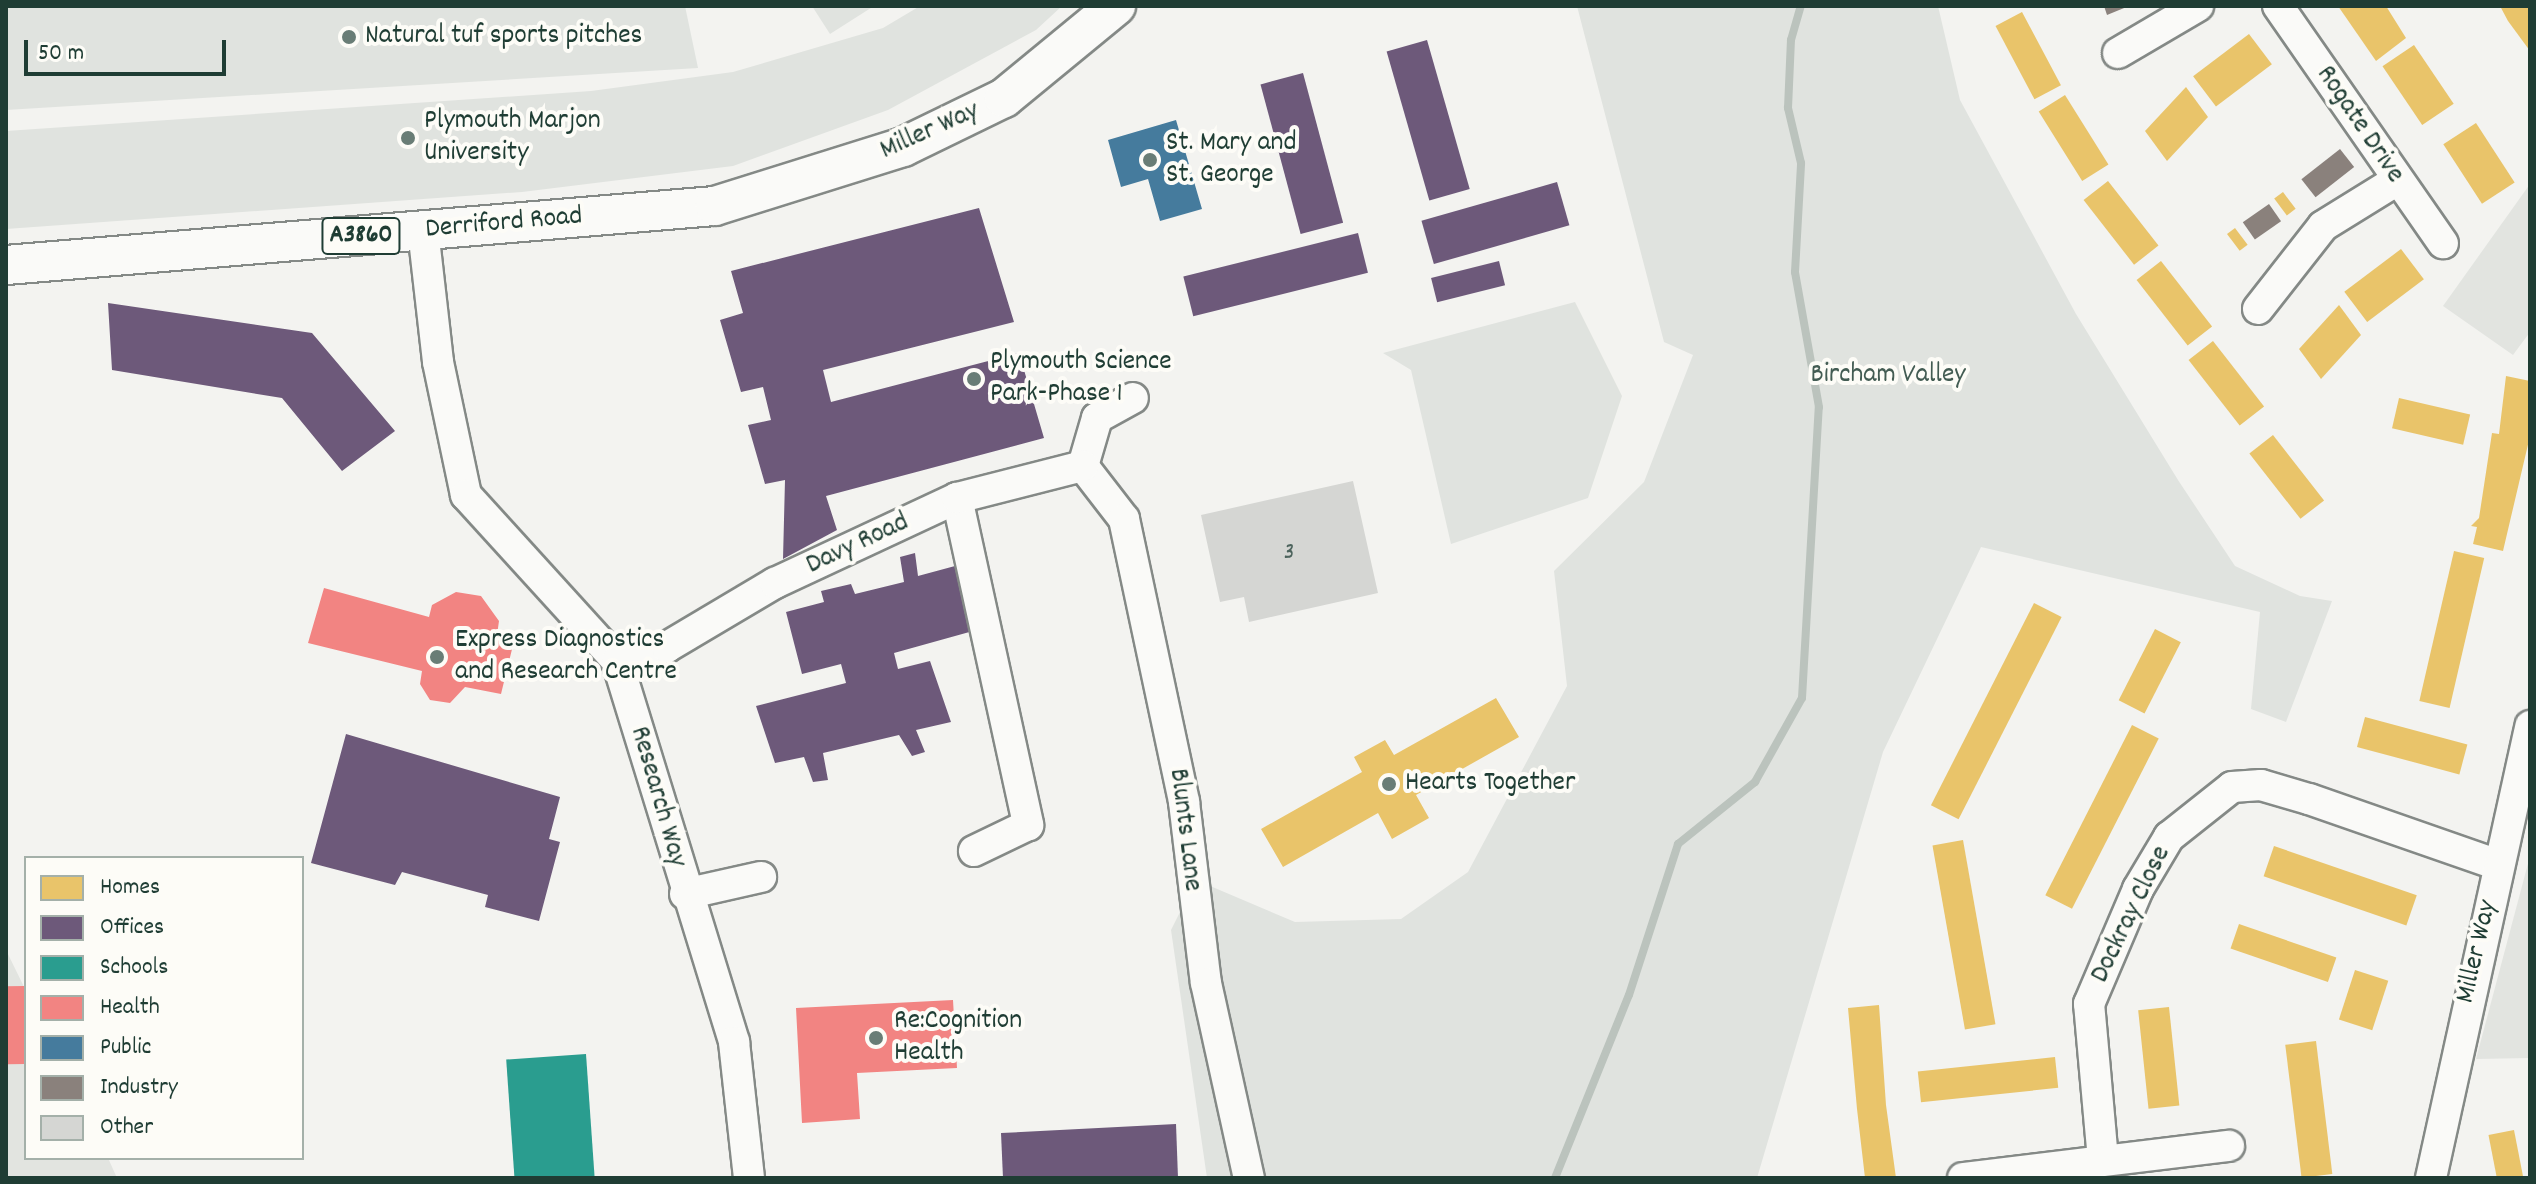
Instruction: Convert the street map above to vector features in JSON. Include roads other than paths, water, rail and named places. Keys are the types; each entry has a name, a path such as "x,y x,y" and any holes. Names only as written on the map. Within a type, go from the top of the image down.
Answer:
{"main road":[{"name":"Miller Way","path":"715,206 903,147 1004,98 1116,6"},
{"name":"Derriford Road","path":"6,265 715,206"}],"street":[{"path":"2118,53 2198,6"},
{"name":"Rogate Drive","path":"2278,6 2396,181 2443,243"},
{"path":"2258,309 2323,226 2396,181"},
{"name":"Research Way","path":"423,230 438,362 466,495 617,661 685,894 734,1042 749,1178"},
{"path":"1093,476 1097,418 1133,398"},
{"name":"Davy Road","path":"617,661 667,647 775,583 957,498 1093,476"},
{"name":"Blunts Lane","path":"1093,476 1124,519 1184,802 1206,983 1249,1178"},
{"path":"957,498 1028,825 974,851"},
{"name":"Miller Way","path":"2431,1178 2530,726"},
{"name":"Dockray Close","path":"2103,1160 2089,1004 2138,889 2169,837 2232,787 2261,785 2297,795 2499,865"},
{"path":"685,894 761,877"},
{"path":"1963,1178 2229,1146"}],"waterway":[{"path":"1555,1178 1629,995 1678,844 1755,782 1802,698 1819,407 1795,272 1801,163 1788,108 1791,40 1801,6"}],"place":[{"name":"Natural tuf sports pitches","path":"349,37"},
{"name":"Plymouth Marjon University","path":"408,138"},
{"name":"St. Mary and St. George","path":"1150,160"},
{"name":"Plymouth Science Park-Phase 1","path":"974,379"},
{"name":"Express Diagnostics and Research Centre","path":"437,657"},
{"name":"Hearts Together","path":"1389,784"},
{"name":"Re:Cognition Health","path":"876,1038"}],"park label":[{"name":"Bircham Valley","path":"1888,376"}]}
